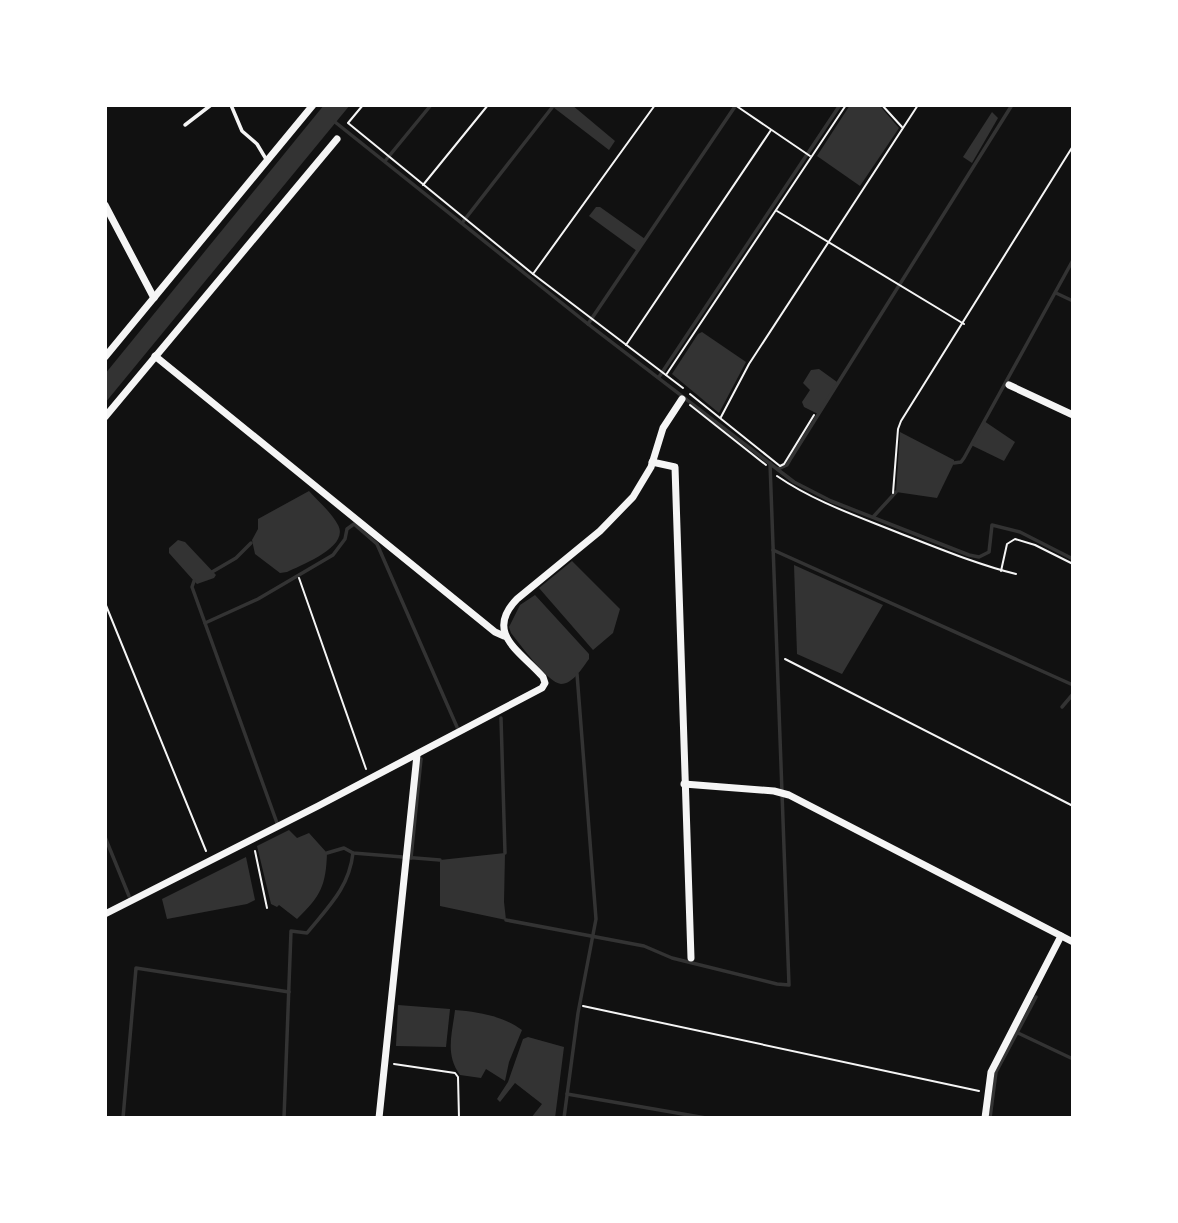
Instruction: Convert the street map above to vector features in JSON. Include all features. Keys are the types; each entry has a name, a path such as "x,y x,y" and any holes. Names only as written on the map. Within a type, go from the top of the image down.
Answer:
{"street":[{"path":"105,357 313,105"},
{"path":"105,417 337,139"},
{"path":"105,205 154,298"},
{"path":"105,914 417,755 544,685 542,677 505,637 495,632 155,356"},
{"path":"1009,385 1073,415"},
{"path":"505,637 502,627 510,606 617,515 644,482 659,438 682,398"},
{"path":"652,462 675,467 691,958"},
{"path":"379,1118 417,755"},
{"path":"684,784 774,791 789,795 1073,942"},
{"path":"985,1118 991,1072 1061,936"}],"lane":[{"path":"185,125 211,105"},
{"path":"231,105 237,123 257,144 267,161"}],"path":[{"path":"363,105 348,123 533,274 780,466 784,464 814,415"},
{"path":"423,186 488,105"},
{"path":"533,274 654,105"},
{"path":"735,105 811,157"},
{"path":"666,375 846,105"},
{"path":"882,105 903,128"},
{"path":"720,418 749,364 918,105"},
{"path":"626,346 771,130"},
{"path":"893,493 898,429 1073,146"},
{"path":"776,210 964,324"},
{"path":"682,398 766,465"},
{"path":"777,475 796,489 829,505 962,558 1016,574"},
{"path":"1001,570 1007,544 1015,539 1035,545 1073,564"},
{"path":"299,578 369,779"},
{"path":"105,603 210,861"},
{"path":"785,659 1073,806"},
{"path":"252,839 267,908"},
{"path":"583,1006 987,1093"},
{"path":"385,1063 455,1073 458,1077 459,1118"}],"shaded area":[{"path":"324,105 350,105 105,403 105,374"},
{"path":"572,105 615,141 609,150 553,107"},
{"path":"850,105 879,105 899,128 860,186 817,156"},
{"path":"992,112 998,118 972,163 963,157"},
{"path":"596,207 600,207 645,239 637,251 589,216"},
{"path":"702,332 746,362 719,413 672,374"},
{"path":"819,369 837,382 818,414 804,407 802,402 810,390 803,383 811,370"},
{"path":"984,421 1015,442 1004,461 971,445"},
{"path":"900,432 954,460 937,498 896,492"},
{"path":"309,491 332,516 340,533 331,548 322,554 280,573 255,554 252,540 258,529 258,519"},
{"path":"178,540 185,542 216,575 214,578 197,584 194,581 169,553 169,548"},
{"path":"572,561 620,609 613,633 593,650 539,588"},
{"path":"794,565 883,605 842,674 797,654"},
{"path":"535,595 589,654 589,659 581,670 565,683 555,682 549,677 511,633 509,627 520,605"},
{"path":"289,830 297,838 309,833 327,853 321,889 297,919 279,905 277,907 271,904 257,846"},
{"path":"505,853 506,920 440,906 440,860"},
{"path":"246,857 255,900 247,904 167,919 162,899"},
{"path":"398,1005 450,1009 446,1047 396,1046"},
{"path":"455,1010 507,1021 522,1030 509,1062 505,1081 486,1069 481,1078 460,1075 451,1052"},
{"path":"528,1037 564,1047 555,1118 531,1118 542,1104 515,1083 500,1102 497,1099 508,1082 523,1039"}],"waterway":[{"path":"385,161 431,105"},
{"path":"462,223 554,105"},
{"path":"588,324 736,105"},
{"path":"659,377 840,105"},
{"path":"778,469 787,465 1012,105"},
{"path":"335,122 588,324 794,482 831,501 969,555 979,557 989,552 992,525 1020,532 1073,559"},
{"path":"954,463 961,462 964,458 1073,260"},
{"path":"1056,293 1073,301"},
{"path":"506,920 644,946 672,958 789,985 770,463"},
{"path":"874,516 896,492"},
{"path":"205,623 258,599 333,555 345,539 347,529 354,524 377,544 457,727"},
{"path":"212,572 236,558 251,543"},
{"path":"773,550 1073,685"},
{"path":"194,581 192,587 277,823"},
{"path":"564,1118 578,1013 596,919 577,674"},
{"path":"1062,707 1073,694"},
{"path":"501,718 505,853"},
{"path":"411,858 421,759"},
{"path":"105,837 129,896"},
{"path":"327,853 344,848 353,853 440,860"},
{"path":"284,1118 291,931 307,933 330,905 347,877 353,853"},
{"path":"123,1118 136,968 289,992"},
{"path":"990,1118 996,1072 1036,997"},
{"path":"1018,1033 1073,1059"},
{"path":"567,1094 706,1118"}]}
